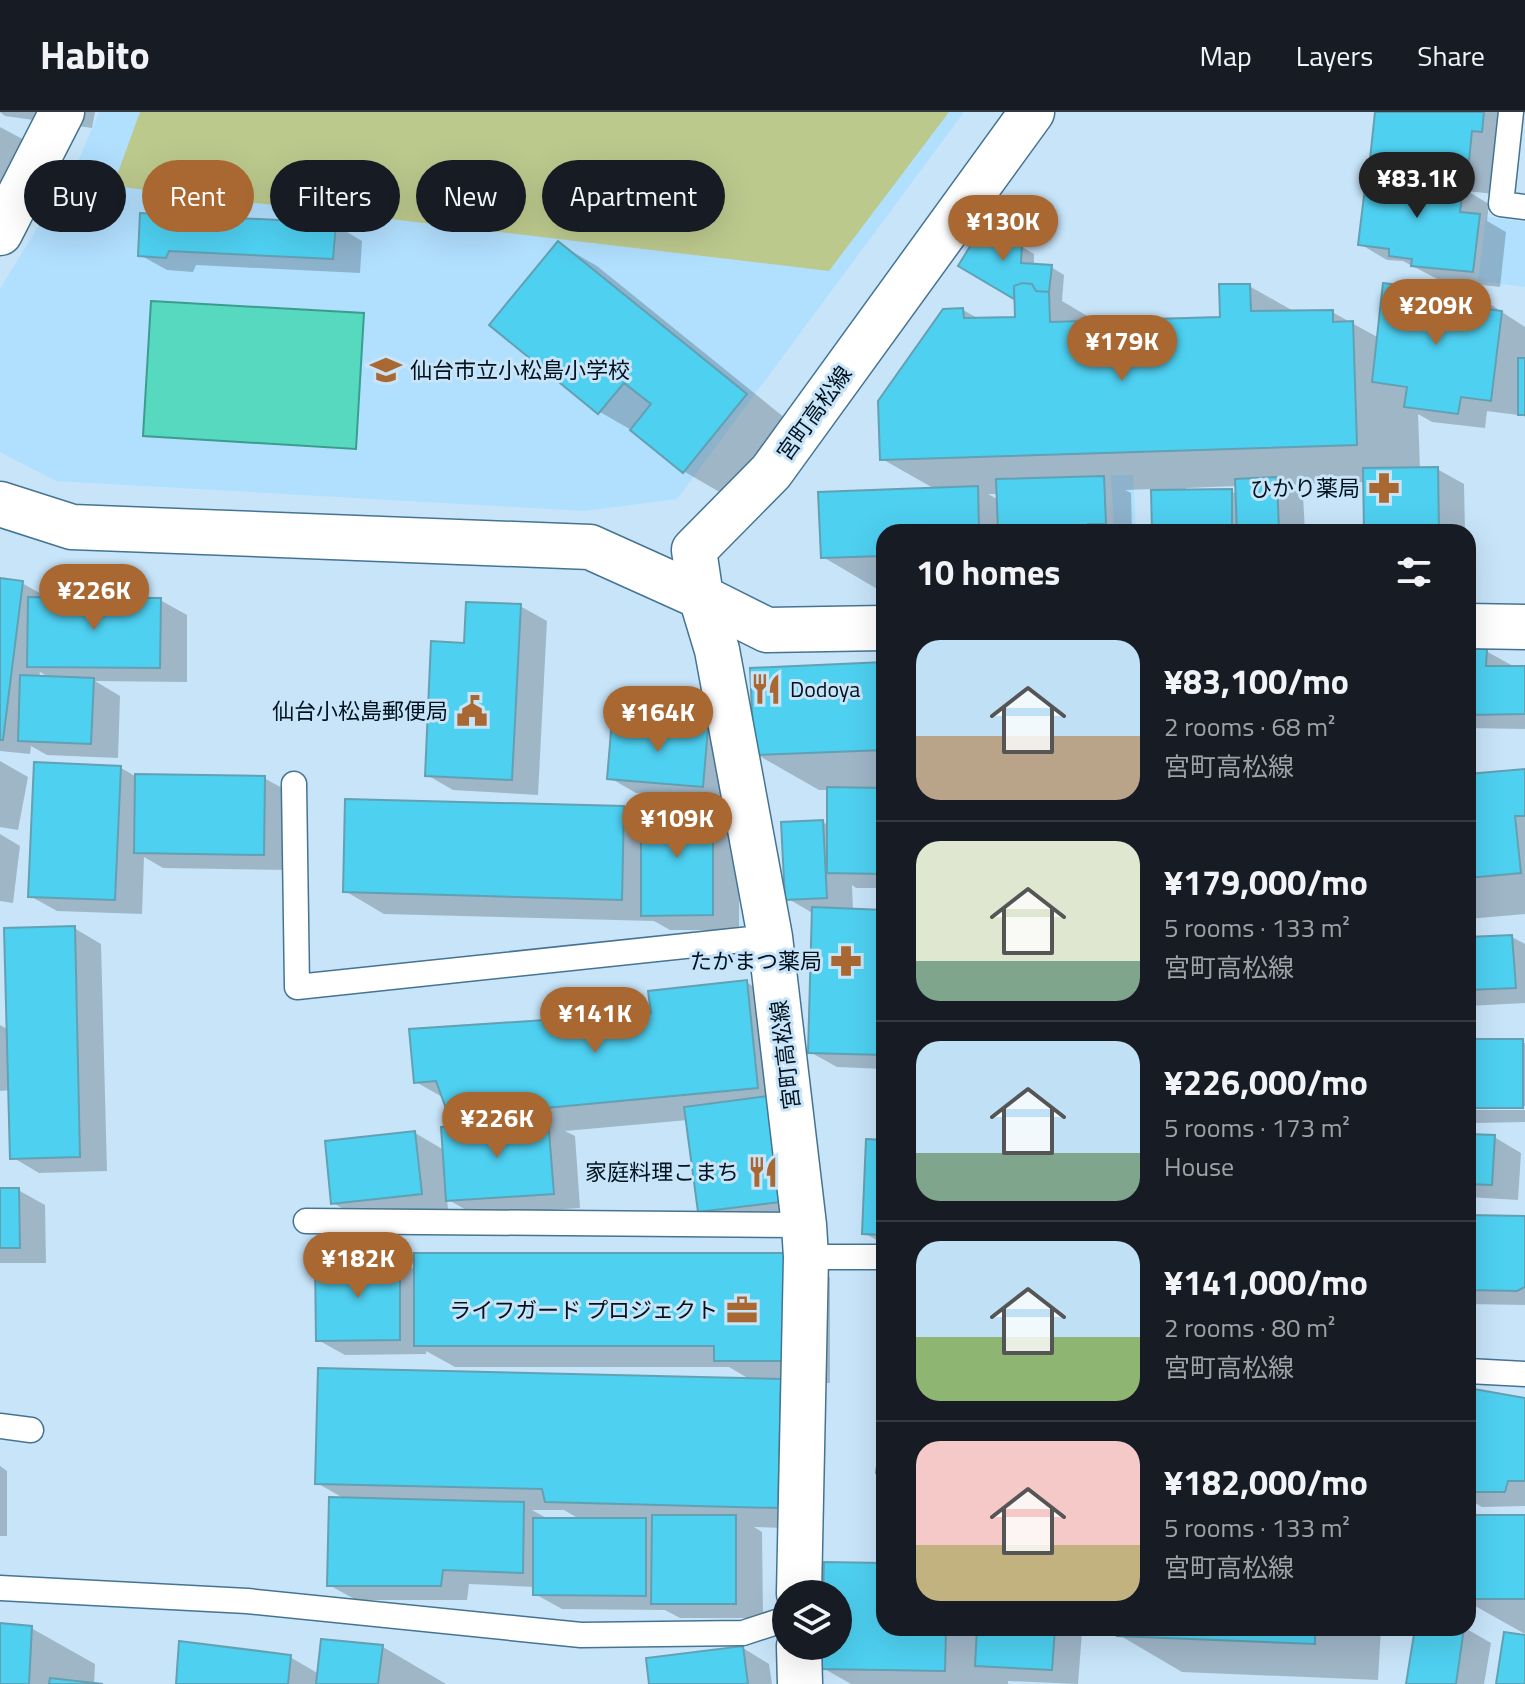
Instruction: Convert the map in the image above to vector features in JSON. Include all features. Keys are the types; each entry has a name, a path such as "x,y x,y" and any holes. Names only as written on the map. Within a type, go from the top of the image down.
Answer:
{"street":[{"path":"0,233 62,112"},
{"name":"宮町高松線","path":"799,1580 805,1241 770,937 717,650 701,597 694,550 771,472 1032,112"},
{"path":"0,504 72,527 590,547 767,630 876,628"},
{"path":"1476,626 1525,627"},
{"path":"799,1660 800,1684"}],"lane":[{"path":"1511,112 1501,204 1525,207"},
{"path":"294,784 297,987 770,937"},
{"path":"306,1221 805,1241 876,1255"},
{"path":"1476,1371 1525,1374"},
{"path":"0,1426 31,1430"},
{"path":"0,1588 247,1601 581,1635 743,1633 772,1624"}],"shaded area":[{"name":"仙台市立小松島小学校","path":"99,112 964,112 677,499 584,511 56,481 0,452 0,289 35,232 126,232 126,160 79,159"},
{"path":"140,112 949,112 829,271 500,232 526,232 526,160 416,160 416,222 400,220 400,160 270,160 270,205 254,203 254,160 142,160 142,189 126,188 126,160 122,160"},
{"path":"1486,217 1525,222 1525,287 1478,281"},
{"path":"151,301 364,313 356,449 143,436"},
{"path":"1111,475 1133,475 1136,524 1114,524"}],"building":[{"path":"1375,112 1484,112 1482,132 1472,131 1467,180 1420,175 1421,164 1370,159"},
{"path":"1368,163 1415,167 1414,181 1463,187 1460,212 1480,214 1473,272 1411,266 1412,259 1389,256 1389,249 1358,245"},
{"path":"140,213 142,232 254,232 254,219 270,220 270,232 335,232 333,259 169,251 166,258 138,256"},
{"path":"985,222 1022,245 1021,263 1052,265 1049,292 1036,291 1032,284 1022,283 1014,286 1014,299 958,266"},
{"path":"558,241 747,394 683,473 630,430 651,404 624,383 598,414 489,325"},
{"path":"1383,283 1479,295 1478,308 1502,311 1491,401 1461,397 1458,414 1404,407 1407,387 1372,382"},
{"path":"1032,284 1036,291 1049,292 1050,322 1220,317 1219,284 1250,284 1251,311 1333,310 1333,322 1353,321 1357,445 880,460 878,401 943,309 963,308 964,318 1015,317 1014,286"},
{"path":"1518,358 1525,358 1525,415 1518,415"},
{"path":"1438,467 1439,524 1364,524 1363,468"},
{"path":"1104,476 1106,524 998,524 996,479"},
{"path":"1277,477 1279,524 1237,524 1235,479"},
{"path":"978,486 979,524 876,524 876,556 821,558 818,492"},
{"path":"1232,489 1232,524 1152,524 1151,490"},
{"path":"0,578 23,581 3,740 0,740"},
{"path":"28,597 161,598 160,668 27,667"},
{"path":"466,602 521,604 512,780 425,776 431,641 464,643"},
{"path":"1476,649 1487,649 1486,666 1525,666 1525,714 1476,715"},
{"path":"876,662 876,750 754,755 750,668"},
{"path":"20,675 94,678 91,744 18,741"},
{"path":"612,720 708,728 703,787 607,779"},
{"path":"34,762 121,766 115,900 28,897"},
{"path":"1525,769 1525,816 1515,816 1521,873 1476,877 1476,773"},
{"path":"135,774 265,776 264,855 134,853"},
{"path":"827,787 876,788 876,874 827,873"},
{"path":"345,799 624,806 622,900 343,892"},
{"path":"641,805 713,806 713,915 641,916"},
{"path":"823,820 827,898 785,900 781,822"},
{"path":"812,907 876,910 876,1055 808,1053"},
{"path":"75,926 80,1157 10,1159 4,928"},
{"path":"1512,935 1516,988 1476,990 1476,937"},
{"path":"747,980 758,1088 449,1117 436,1081 414,1083 409,1029 651,1013 648,991"},
{"path":"1476,1039 1523,1039 1523,1108 1476,1108"},
{"path":"775,1095 789,1201 698,1212 684,1107"},
{"path":"548,1119 554,1194 446,1201 441,1127"},
{"path":"415,1131 422,1194 331,1204 325,1141"},
{"path":"1476,1134 1495,1135 1492,1185 1476,1184"},
{"path":"866,1139 876,1140 876,1235 862,1234"},
{"path":"0,1188 19,1188 20,1248 0,1248"},
{"path":"1476,1215 1525,1216 1525,1287 1517,1291 1476,1290"},
{"path":"414,1253 791,1253 791,1361 714,1361 714,1346 414,1346"},
{"path":"315,1259 400,1259 400,1340 316,1341"},
{"path":"318,1368 781,1379 778,1508 545,1502 542,1489 315,1484"},
{"path":"1476,1389 1525,1398 1525,1481 1508,1481 1505,1492 1476,1492"},
{"path":"329,1497 524,1502 523,1573 443,1570 441,1586 327,1586"},
{"path":"652,1515 736,1515 736,1604 651,1604"},
{"path":"1476,1515 1525,1515 1525,1599 1476,1599"},
{"path":"533,1518 646,1518 646,1596 533,1595"},
{"path":"824,1562 876,1563 876,1636 946,1636 945,1671 821,1669 821,1660 852,1660 852,1580 823,1580"},
{"path":"0,1623 32,1626 29,1684 0,1684"},
{"path":"1504,1632 1525,1635 1525,1684 1496,1684"},
{"path":"977,1636 1054,1636 1052,1670 975,1666"},
{"path":"1117,1636 1315,1636 1315,1644"},
{"path":"1414,1636 1463,1636 1456,1684 1406,1684"},
{"path":"321,1639 383,1645 378,1684 316,1684"},
{"path":"179,1641 291,1655 288,1684 176,1684"},
{"path":"743,1646 748,1684 649,1684 646,1658"},
{"path":"50,1678 103,1684 49,1684"}],"place":[{"name":"仙台市立小松島小学校","path":"386,370"},
{"name":"ひかり薬局","path":"1384,488"},
{"name":"Dodoya","path":"766,689"},
{"name":"仙台小松島郵便局","path":"472,711"},
{"name":"たかまつ薬局","path":"846,961"},
{"name":"家庭料理こまち","path":"763,1172"},
{"name":"ライフガード プロジェクト","path":"742,1310"}]}
